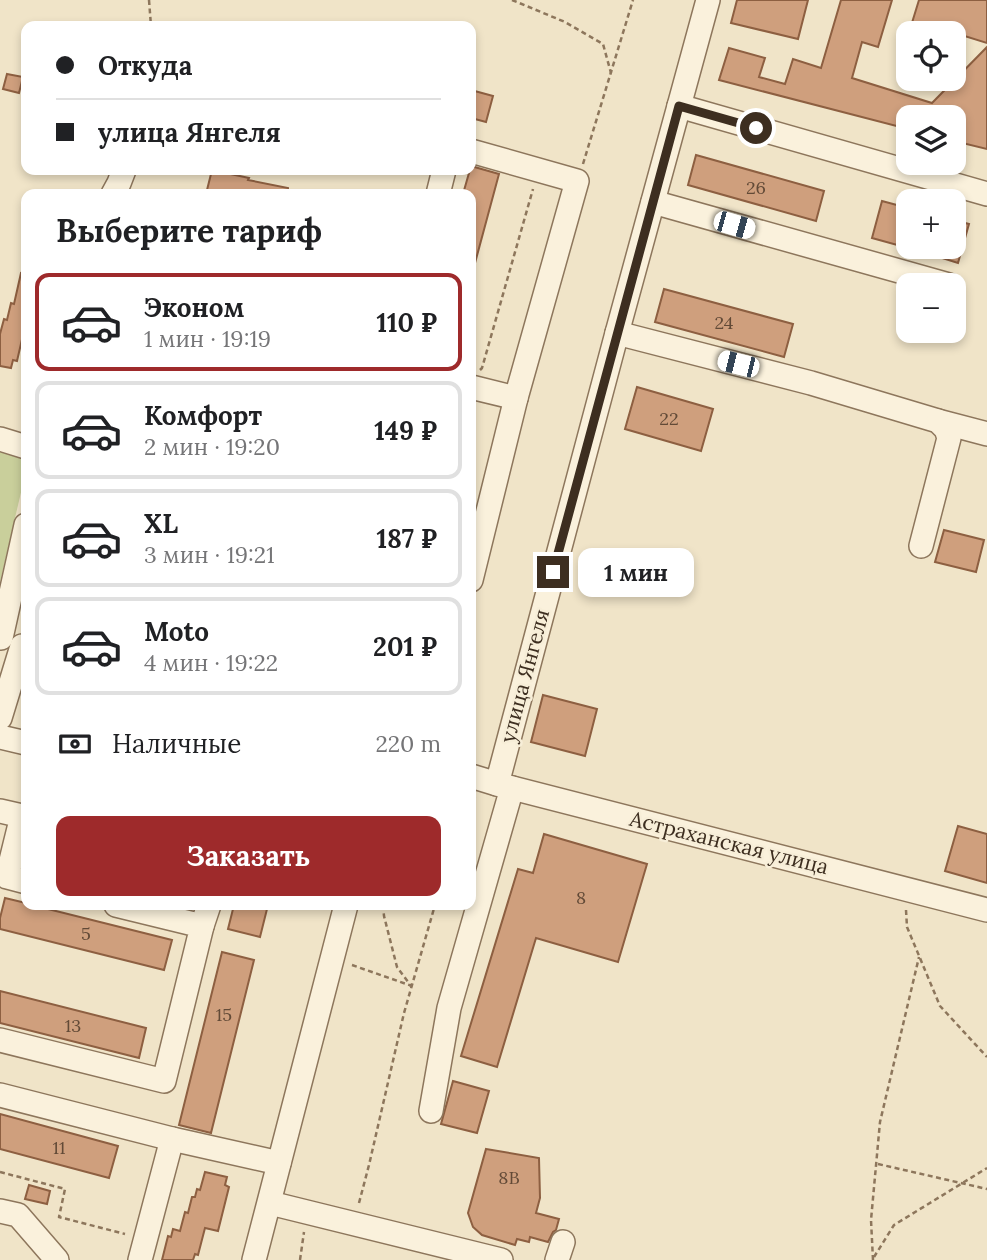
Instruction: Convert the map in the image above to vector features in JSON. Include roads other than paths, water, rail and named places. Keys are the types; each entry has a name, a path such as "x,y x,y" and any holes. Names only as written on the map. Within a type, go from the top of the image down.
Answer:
{"street":[{"name":"улица Янгеля","path":"476,899 617,333 708,0"},
{"path":"679,106 987,194"},
{"path":"476,152 578,181 516,398 476,560"},
{"path":"653,202 905,273"},
{"path":"617,333 811,383 987,434"},
{"path":"476,382 516,398"},
{"path":"921,546 949,438 946,429 938,421"},
{"path":"0,439 21,445"},
{"path":"0,718 21,567"},
{"path":"0,737 21,742"},
{"name":"Астраханская улица","path":"476,778 987,910"},
{"path":"0,811 21,816"},
{"path":"11,880 21,822"},
{"path":"0,1040 164,1081 206,916 157,910"},
{"path":"254,1260 345,910"},
{"name":"улица Янгеля","path":"431,1111 449,1008 473,910"},
{"path":"0,1095 279,1163"},
{"path":"142,1250 172,1139"},
{"path":"270,1203 501,1260"},
{"path":"0,1211 18,1215 57,1260"}]}
